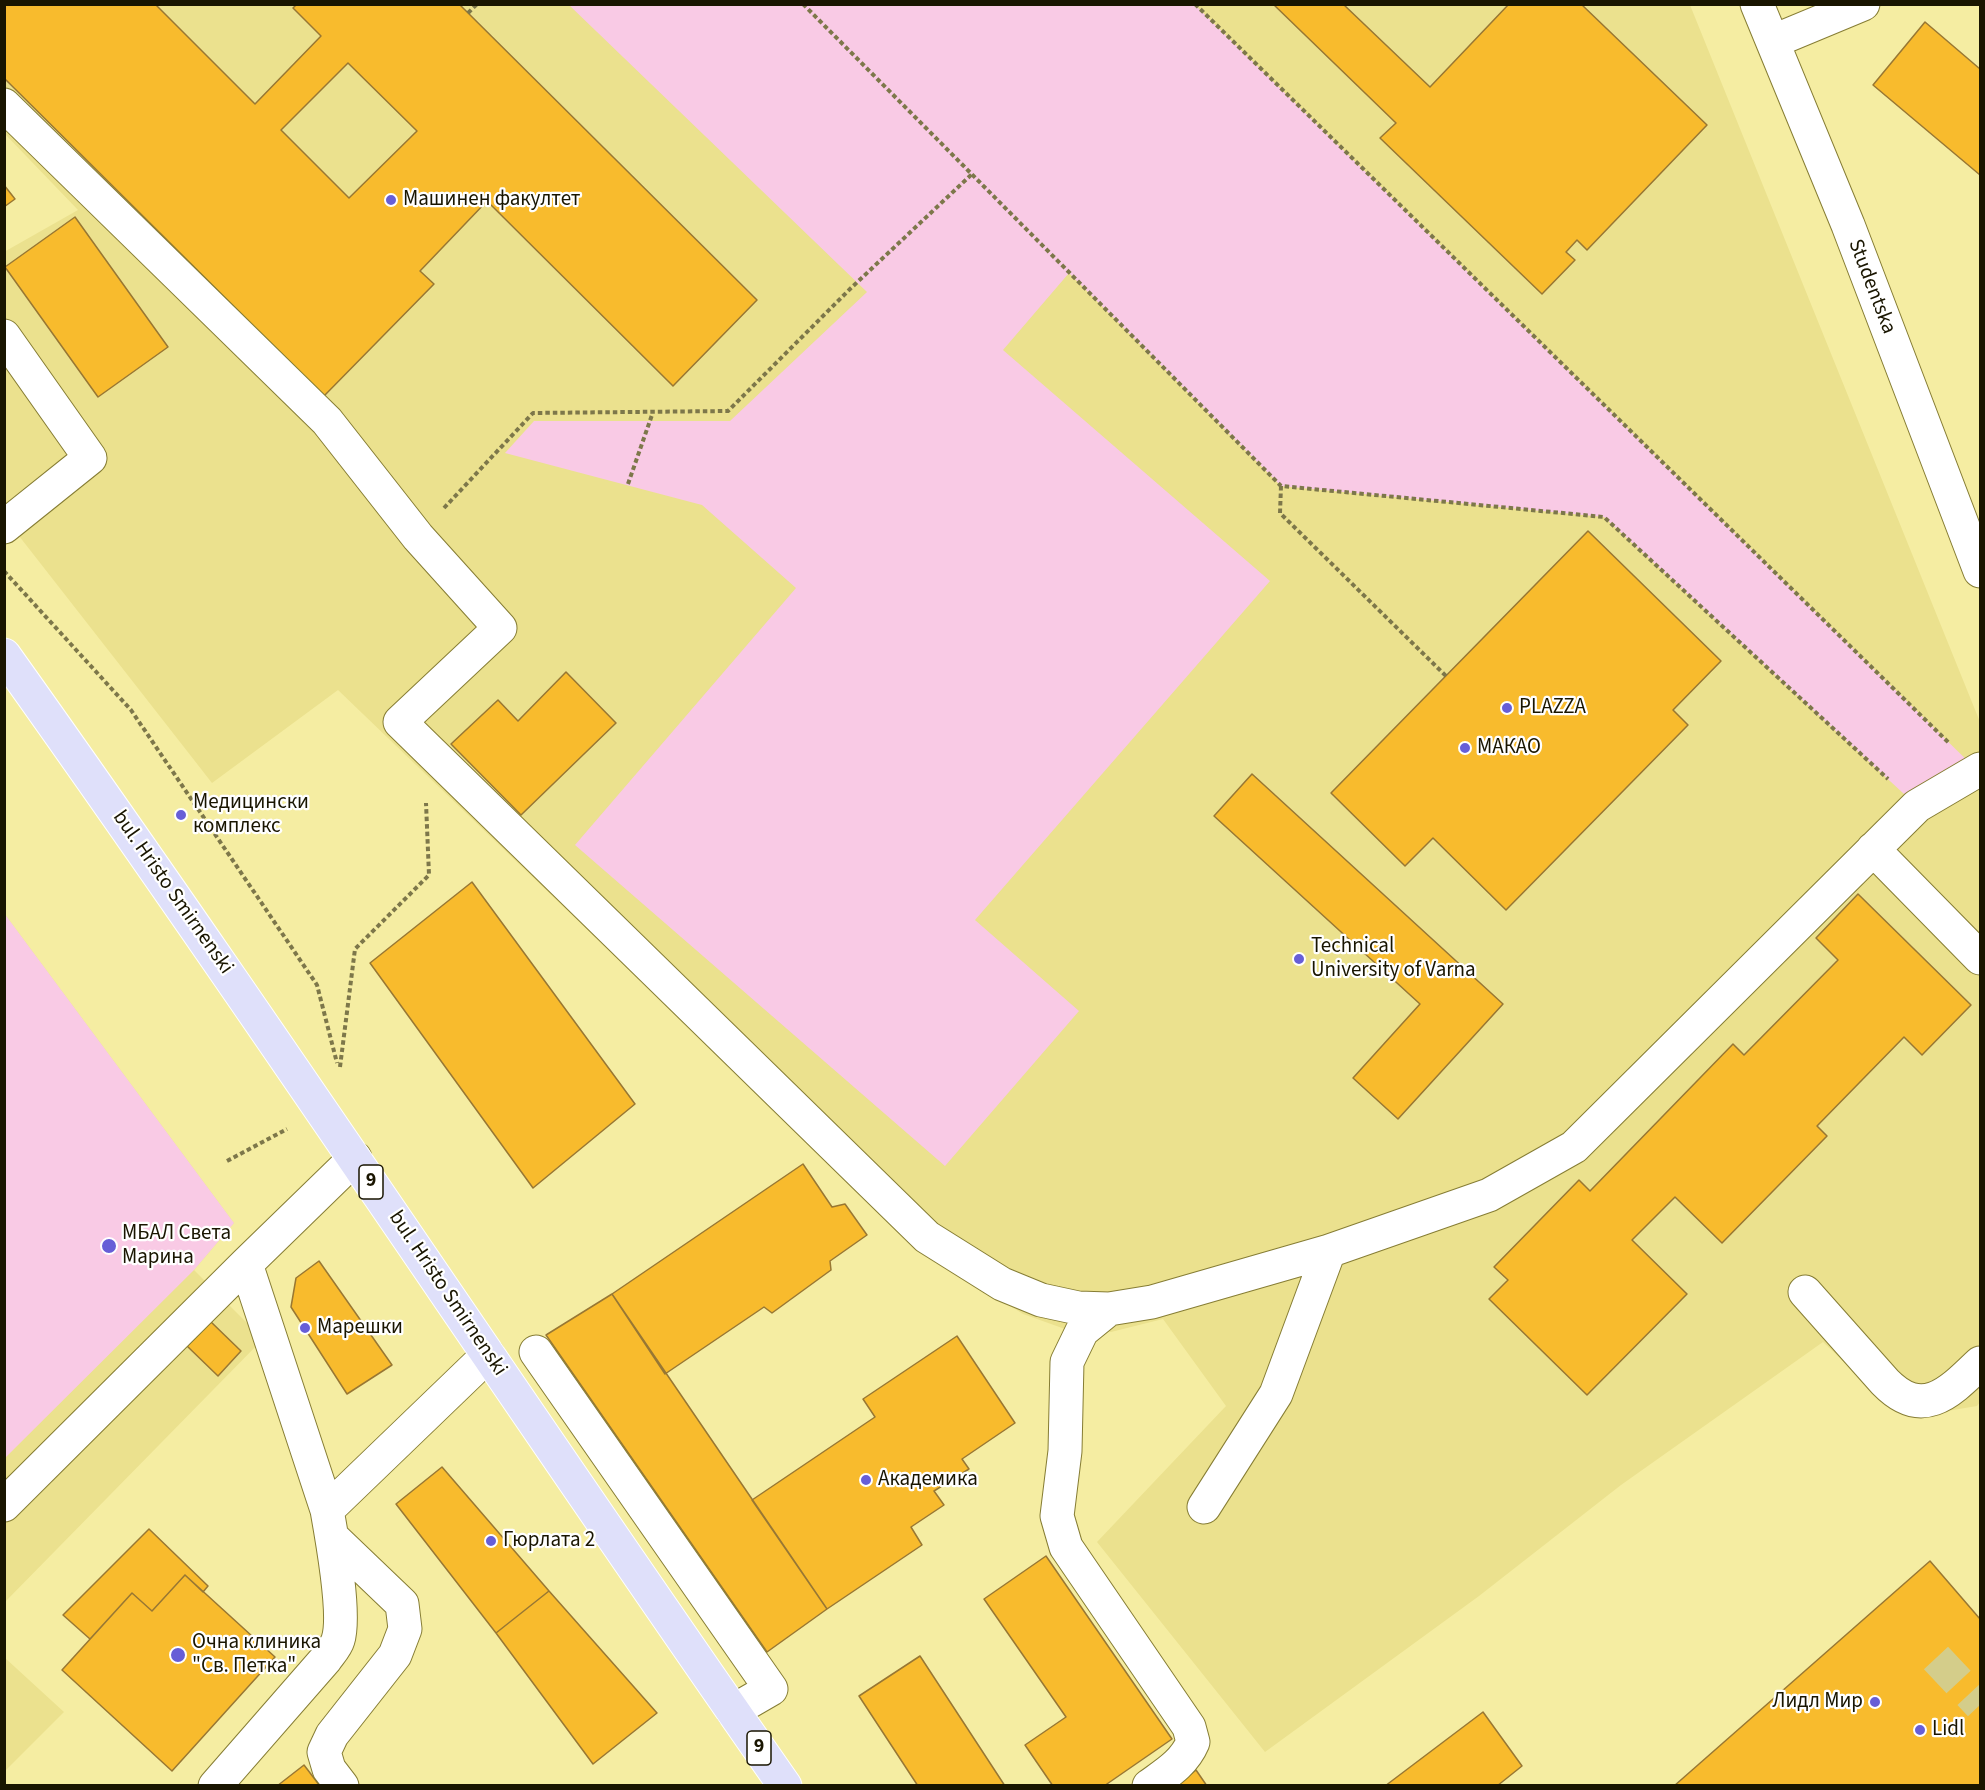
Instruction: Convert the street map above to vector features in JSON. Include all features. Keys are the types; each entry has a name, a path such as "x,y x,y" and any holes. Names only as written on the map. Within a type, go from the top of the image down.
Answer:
{"main road":[{"name":"bul. Hristo Smirnenski","path":"4,655 140,845 785,1785"}],"street":[{"name":"Studentska","path":"1757,4 1848,225 1980,571"},
{"path":"1773,41 1863,4"},
{"path":"4,105 327,421 418,537 500,628 400,722 927,1237 1002,1284 1041,1300 1078,1308 1109,1309 1152,1302 1329,1251 1489,1195 1574,1147 1917,806 1979,770"},
{"path":"4,336 90,458 4,527"},
{"path":"1873,849 1980,958"},
{"path":"4,1505 355,1158"},
{"path":"1204,1507 1276,1394 1329,1251"},
{"path":"215,1785 326,1660 338,1641 341,1618 329,1523 246,1264"},
{"path":"1805,1292 1884,1382 1894,1392 1907,1398 1921,1400 1945,1395 1980,1363"},
{"path":"1109,1309 1082,1331 1066,1362 1065,1451 1057,1516 1066,1547 1189,1727 1193,1743 1188,1753 1178,1765 1149,1785"},
{"path":"536,1352 771,1689 733,1711"},
{"path":"329,1523 488,1355"},
{"path":"329,1523 402,1604 405,1629 395,1655 332,1735 324,1752 329,1769 342,1785"}],"path":[{"path":"468,13 477,4"},
{"path":"803,4 1281,486 1604,517 1917,806"},
{"path":"1195,4 1979,770"},
{"path":"437,516 533,413 729,411 850,289 972,174"},
{"path":"628,484 653,412"},
{"path":"1281,486 1280,513 1446,676"},
{"path":"4,571 131,710 317,985 339,1071 355,949 429,875 426,798"},
{"path":"227,1161 323,1111"}],"shaded area":[{"name":"Technical University of Varna","path":"5,5 1690,5 1980,722 1980,1402 1977,1406 1923,1415 1886,1402 1823,1342 1621,1485 1479,1596 1265,1752 1097,1542 1226,1406 1163,1319 1111,1332 1065,1329 1023,1314 935,1258 800,1134 338,690 212,783 5,518 4,252 78,210 5,134"},
{"path":"569,5 1195,5 1977,770 1917,806 1604,517 1281,486 1069,273 1003,350 1270,581 975,920 1079,1011 945,1166 575,845 796,588 702,505 505,453 534,421 730,421 867,292"},
{"name":"МБАЛ Света Марина","path":"4,913 234,1223 194,1270 263,1339 5,1602"},
{"name":"МБАЛ Света Марина","path":"4,913 234,1223 194,1270 5,1458"},
{"path":"4,1657 64,1712 5,1771 4,1771"}],"building":[{"name":"Машинен факултет","path":"4,4 155,4 255,104 321,36 293,8 297,4 459,4 757,300 673,386 487,201 420,271 434,284 324,396 4,78","holes":["348,63 417,131 349,198 281,130"]},
{"path":"1273,4 1343,4 1430,87 1509,4 1581,4 1707,125 1587,250 1577,240 1566,252 1575,260 1542,294 1380,138 1396,123"},
{"path":"1925,22 1980,69 1980,175 1873,85"},
{"path":"4,185 15,199 4,207"},
{"path":"75,217 168,347 98,397 5,267"},
{"path":"1588,531 1721,661 1673,710 1688,725 1506,910 1433,838 1405,866 1331,793"},
{"path":"566,672 616,723 521,815 451,744 498,700 518,721"},
{"path":"1252,774 1503,1004 1398,1119 1353,1078 1420,1004 1214,816"},
{"path":"472,882 635,1104 533,1188 370,963"},
{"path":"1858,894 1971,1005 1922,1055 1904,1037 1817,1126 1827,1136 1722,1243 1675,1197 1632,1240 1687,1294 1587,1395 1489,1299 1508,1280 1494,1267 1579,1180 1590,1191 1733,1044 1744,1055 1838,960 1816,938"},
{"path":"803,1164 832,1207 845,1204 867,1235 830,1261 831,1270 772,1313 764,1307 665,1374 612,1294"},
{"path":"319,1261 392,1365 347,1394 291,1307 296,1278"},
{"path":"612,1294 827,1609 767,1652 546,1335"},
{"path":"210,1321 241,1351 218,1376 187,1346"},
{"name":"Академика","path":"957,1336 1015,1423 962,1459 969,1469 934,1491 944,1505 911,1527 922,1545 827,1609 752,1500 875,1417 863,1399"},
{"path":"442,1467 549,1591 496,1633 396,1504"},
{"path":"149,1529 208,1586 203,1592 185,1575 152,1611 132,1593 90,1639 63,1615"},
{"path":"1046,1556 1172,1739 1104,1786 1053,1786 1025,1745 1066,1717 984,1599"},
{"name":"Лидл Мир","path":"1930,1561 1980,1619 1980,1786 1674,1786"},
{"path":"185,1575 275,1657 172,1771 62,1670 132,1593 152,1611"},
{"path":"549,1591 657,1713 593,1764 496,1633"},
{"path":"920,1656 1005,1786 918,1786 859,1696"},
{"path":"1483,1712 1522,1766 1497,1786 1385,1786"},
{"path":"304,1765 320,1786 277,1786"},
{"path":"1196,1770 1207,1786 1176,1786"}],"tunnel":[{"path":"1936,1658 1980,1705"}],"place":[{"name":"Машинен факултет","path":"391,200"},
{"name":"PLAZZA","path":"1507,708"},
{"name":"МАКАО","path":"1465,748"},
{"name":"Медицински комплекс","path":"181,815"},
{"name":"Technical University of Varna","path":"1299,959"},
{"name":"МБАЛ Света Марина","path":"109,1246"},
{"name":"Марешки","path":"305,1328"},
{"name":"Академика","path":"866,1480"},
{"name":"Гюрлата 2","path":"491,1541"},
{"name":"Очна клиника \"Св. Петка\"","path":"178,1655"},
{"name":"Лидл Мир","path":"1875,1702"},
{"name":"Lidl","path":"1920,1730"}]}
